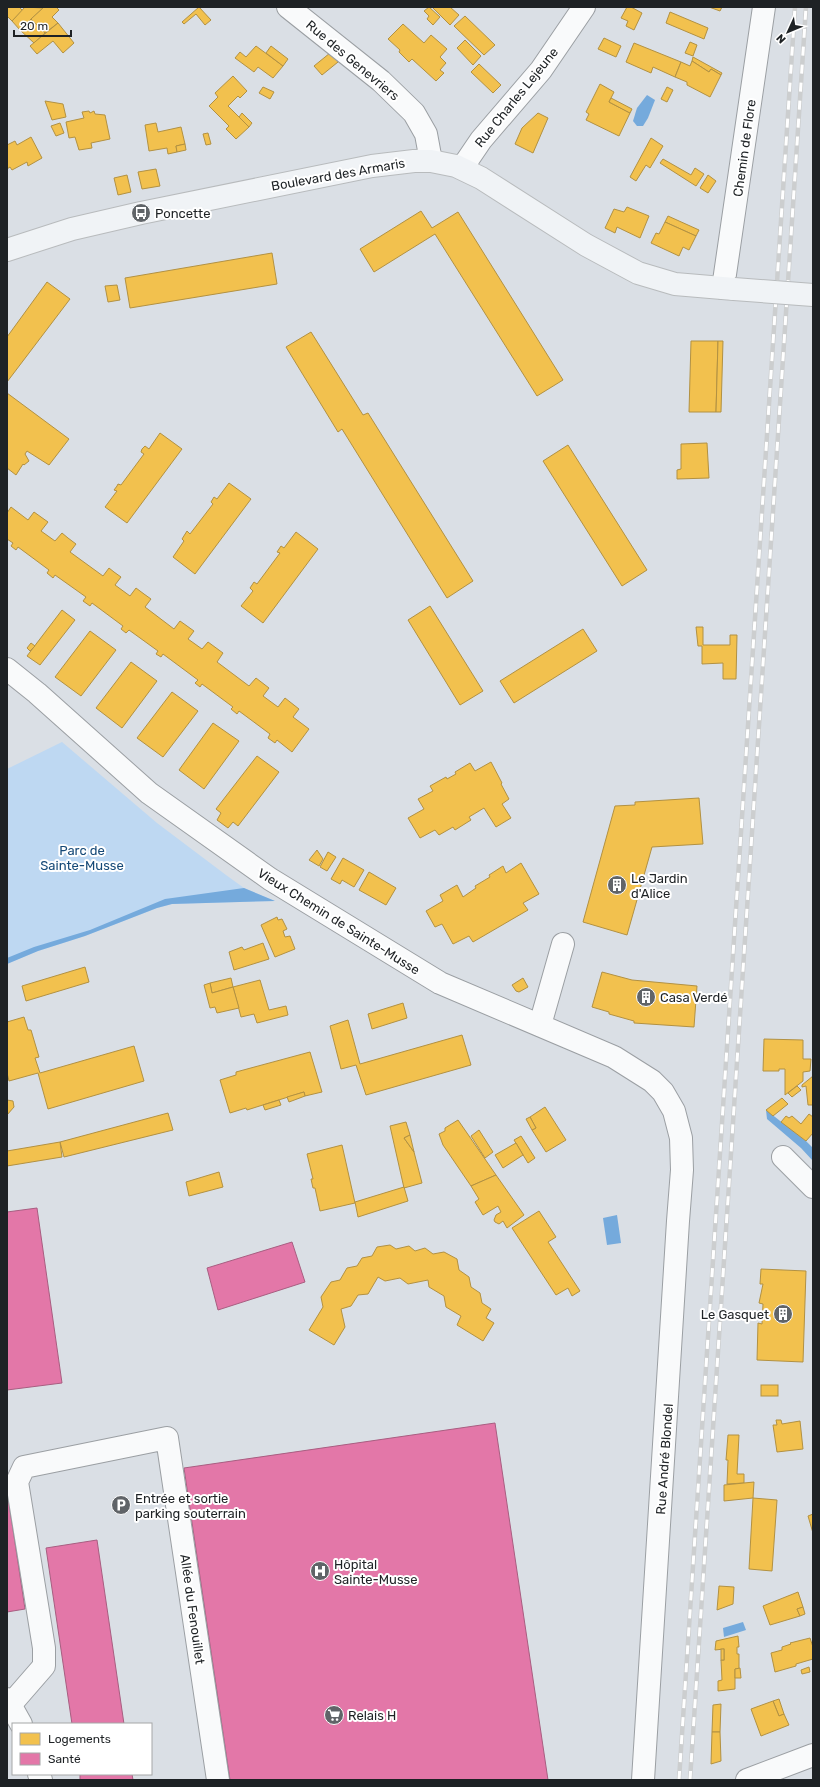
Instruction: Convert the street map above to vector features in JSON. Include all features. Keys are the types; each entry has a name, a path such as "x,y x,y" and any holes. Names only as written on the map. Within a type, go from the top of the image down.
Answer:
{"main road":[{"name":"Boulevard des Armaris","path":"7,250 72,229 141,213 372,166 414,161 431,161 441,162 462,168 498,188 586,245 638,273 675,284 813,295"}],"street":[{"name":"Rue des Genevriers","path":"288,7 381,80 414,113 426,134 431,161"},
{"name":"Rue Charles Lejeune","path":"462,168 481,140 541,70 584,7"},
{"name":"Chemin de Flore","path":"728,288 764,7"},
{"name":"Vieux Chemin de Sainte-Musse","path":"7,669 37,693 149,792 270,879 440,983 614,1057 652,1081 663,1092 674,1111 681,1138"},
{"path":"540,1025 563,944"},
{"name":"Rue André Blondel","path":"643,1780 682,1170 681,1138"},
{"path":"783,1157 813,1187"},
{"name":"Allée du Fenouillet","path":"9,1702 44,1666 44,1648 17,1482 24,1467 167,1438 218,1780"},
{"path":"9,1702 20,1723"},
{"path":"747,1780 813,1755"}],"green space":[{"name":"Parc de Sainte-Musse","path":"62,742 157,823 226,875 244,888 275,901 172,904 157,908 85,936 38,951 7,964 7,769"}],"water":[{"path":"647,95 655,100 643,126 637,126 633,121 637,108"},
{"path":"244,888 275,901 172,904 157,908 85,936 38,951 7,964 7,958 34,947 90,930 165,899"},
{"path":"766,1110 813,1148 813,1161 801,1148 767,1119"},
{"path":"617,1215 621,1243 607,1245 603,1218"},
{"path":"743,1622 746,1630 724,1637 723,1628"}],"building: Logements":[{"path":"7,7 19,7 23,11 12,21 7,16"},
{"path":"25,7 43,8 20,30 12,21"},
{"path":"44,7 56,7 59,10 52,17 58,23 45,33 31,19"},
{"path":"199,7 211,20 205,25 196,14 184,24 182,22"},
{"path":"429,7 440,17 433,25 427,19 429,16 424,11"},
{"path":"432,7 450,7 459,15 450,25"},
{"path":"627,7 631,7 642,13 634,30 626,26 628,21 621,18"},
{"path":"709,7 722,7 720,11"},
{"path":"670,12 708,28 704,39 666,23"},
{"path":"465,16 495,45 484,55 454,26"},
{"path":"31,19 45,33 34,43 20,30"},
{"path":"58,23 74,43 63,53 53,41 37,54 30,46"},
{"path":"403,24 424,43 431,35 447,49 440,57 446,63 440,70 444,73 436,81 412,59 409,62 399,52 400,50 388,39"},
{"path":"604,38 621,46 616,57 598,49"},
{"path":"465,40 481,56 473,65 457,48"},
{"path":"690,42 697,45 693,56 685,53"},
{"path":"634,43 681,62 675,77 653,67 651,73 626,62"},
{"path":"256,46 283,66 273,78 258,67 254,72 235,58 240,52 246,57"},
{"path":"271,46 288,59 283,66 266,53"},
{"path":"330,53 338,62 322,75 314,66"},
{"path":"693,57 722,73 721,75 711,69 709,72 692,61"},
{"path":"692,61 709,72 711,69 721,75 710,97 687,85 687,82 675,77 681,62 690,66"},
{"path":"479,64 501,85 493,93 471,72"},
{"path":"233,76 247,91 240,98 238,96 228,106 249,127 236,139 226,129 229,126 209,106 218,97 215,93"},
{"path":"600,84 614,92 609,102 630,113 619,136 586,120 589,114 586,112"},
{"path":"263,87 274,92 270,99 259,93"},
{"path":"667,87 673,90 667,102 661,99"},
{"path":"611,98 632,109 630,113 609,102"},
{"path":"45,101 63,104 66,117 52,120"},
{"path":"89,111 90,113 94,111 95,114 105,115 110,139 91,143 92,148 79,150 75,137 69,138 66,122 84,118 82,112"},
{"path":"242,113 252,123 249,127 239,117"},
{"path":"538,113 548,118 533,153 515,144 522,128"},
{"path":"60,123 64,133 56,136 51,126"},
{"path":"156,123 158,132 181,127 185,144 176,146 177,152 168,154 167,148 149,151 145,125"},
{"path":"208,133 211,144 206,145 203,134"},
{"path":"31,137 42,158 28,166 27,162 12,170 10,167 7,169 7,145 15,141 17,145"},
{"path":"651,138 663,146 650,168 646,165 636,181 630,177"},
{"path":"185,144 186,150 177,152 176,146"},
{"path":"663,159 691,175 695,168 704,174 696,186 660,163"},
{"path":"156,169 160,186 142,189 138,172"},
{"path":"127,175 131,192 118,195 114,178"},
{"path":"708,175 716,181 708,193 700,188"},
{"path":"627,207 649,216 640,238 617,227 615,233 605,228 614,209 624,212"},
{"path":"421,211 432,228 458,212 563,380 537,396 435,234 374,272 360,249"},
{"path":"668,216 699,230 696,236 665,222"},
{"path":"665,222 696,236 689,250 683,247 679,256 651,243 656,233 659,234"},
{"path":"272,253 277,284 130,308 125,278"},
{"path":"47,282 70,299 7,382 7,337"},
{"path":"117,285 120,300 108,302 105,286"},
{"path":"311,332 363,415 368,413 473,581 447,598 342,429 338,432 286,347"},
{"path":"691,341 718,341 716,412 689,412"},
{"path":"718,341 723,341 721,412 716,412"},
{"path":"7,393 69,439 49,465 27,451 25,454 29,461 24,465 23,464 16,475 7,468"},
{"path":"160,433 182,449 127,523 105,507 117,491 114,490 118,484 121,485 144,454 141,452 142,449 145,446 149,449"},
{"path":"707,443 709,478 677,479 677,470 681,469 681,444"},
{"path":"568,445 647,570 622,586 543,461"},
{"path":"229,483 251,499 195,574 173,557 184,541 182,539 187,531 190,534 213,504 211,502 214,497 217,499"},
{"path":"11,507 28,520 34,512 48,522 41,531 55,541 62,533 76,544 70,552 103,576 109,568 121,577 115,585 130,596 136,588 151,599 145,607 174,629 180,621 194,631 188,639 202,649 208,642 223,653 217,662 249,686 256,678 269,688 263,696 278,707 285,698 299,709 293,717 309,729 292,752 277,740 275,743 268,738 270,734 239,711 237,714 231,709 233,707 202,684 200,687 195,683 198,680 163,654 161,657 156,654 158,651 129,630 126,633 121,629 123,626 92,603 90,606 83,601 86,597 55,575 53,578 47,573 49,570 18,547 16,550 11,546 13,543 7,539 7,513"},
{"path":"296,532 318,549 263,623 241,606 253,591 250,588 254,582 257,584 280,553 277,552 281,546 284,548"},
{"path":"430,606 483,691 460,705 408,620"},
{"path":"62,610 75,620 40,665 27,656"},
{"path":"696,627 703,627 703,645 730,645 730,635 737,635 736,679 723,679 723,663 702,664 702,646 698,646"},
{"path":"583,629 597,651 514,703 500,681"},
{"path":"90,631 116,650 81,696 55,677"},
{"path":"31,643 35,646 30,651 27,648"},
{"path":"131,662 157,681 122,728 96,708"},
{"path":"172,692 198,711 163,757 137,738"},
{"path":"213,723 239,741 204,789 179,770"},
{"path":"257,756 279,772 238,826 233,822 228,828 217,820 221,813 216,809"},
{"path":"491,762 509,799 502,804 511,818 496,827 484,808 469,817 471,820 455,830 453,827 439,835 435,830 420,838 408,818 424,809 418,799 433,791 430,786 446,777 447,779 456,774 455,772 470,763 475,771"},
{"name":"Le Jardin d'Alice","path":"699,798 703,844 652,847 627,935 583,922 615,806 635,805 635,802"},
{"path":"317,850 323,859 319,866 309,860"},
{"path":"328,852 336,857 327,871 320,867"},
{"path":"343,858 364,870 354,887 342,880 340,884 331,879"},
{"path":"521,863 539,894 523,903 528,910 473,942 469,936 453,944 442,924 435,927 426,911 443,901 440,895 457,885 463,897 476,888 475,886 490,877 489,875 503,866 506,873"},
{"path":"369,872 396,888 386,905 359,890"},
{"path":"277,917 278,920 282,919 287,929 283,931 285,937 290,936 295,949 275,957 261,925"},
{"path":"263,943 269,959 234,970 229,952 242,947 244,950"},
{"path":"85,967 89,982 26,1001 22,986"},
{"name":"Casa Verdé","path":"602,972 632,980 697,986 694,1027 634,1023 634,1021 609,1014 609,1012 592,1007"},
{"path":"231,978 233,987 212,993 210,983"},
{"path":"523,978 528,987 519,992 516,991 512,985"},
{"path":"260,980 269,1010 286,1006 288,1015 257,1023 254,1014 241,1017 233,987"},
{"path":"210,983 212,993 233,987 239,1008 217,1013 215,1007 210,1008 204,985"},
{"path":"403,1003 407,1018 372,1029 368,1014"},
{"path":"24,1017 28,1030 31,1030 39,1057 35,1058 40,1073 134,1046 144,1081 48,1109 38,1073 9,1081 7,1073 7,1022"},
{"path":"348,1020 360,1064 462,1035 471,1065 366,1095 356,1065 341,1069 330,1026"},
{"path":"764,1039 803,1040 803,1059 811,1059 810,1071 803,1072 803,1081 785,1095 785,1069 779,1069 779,1071 763,1071"},
{"path":"310,1052 322,1092 305,1096 304,1092 247,1110 246,1108 230,1113 220,1080 236,1075 236,1072"},
{"path":"813,1076 813,1105 808,1105 806,1086 802,1087 802,1085"},
{"path":"797,1086 801,1090 792,1097 788,1093"},
{"path":"304,1092 305,1096 289,1102 287,1097"},
{"path":"782,1098 788,1104 773,1116 766,1110"},
{"path":"7,1100 13,1101 14,1107 7,1115"},
{"path":"279,1100 281,1105 265,1110 263,1105"},
{"path":"545,1107 566,1140 546,1152 532,1130 536,1128 530,1117"},
{"path":"168,1113 173,1130 64,1157 60,1142"},
{"path":"809,1114 813,1117 813,1133 806,1141 781,1122 786,1116 789,1118 792,1116 801,1124"},
{"path":"530,1117 536,1128 532,1130 526,1119"},
{"path":"458,1120 496,1175 471,1186 443,1145 439,1134 445,1131 445,1128"},
{"path":"406,1122 410,1135 404,1138 414,1152 422,1183 404,1188 390,1126"},
{"path":"479,1130 493,1152 485,1158 471,1136"},
{"path":"410,1135 414,1152 404,1138"},
{"path":"521,1136 535,1158 528,1163 514,1140"},
{"path":"60,1142 62,1157 7,1166 7,1151"},
{"path":"516,1143 523,1155 503,1168 495,1155"},
{"path":"342,1145 355,1203 320,1211 315,1188 313,1188 311,1179 313,1179 307,1154"},
{"path":"219,1172 223,1187 189,1196 186,1182"},
{"path":"496,1175 524,1215 507,1228 503,1221 499,1224 494,1220 496,1215 501,1212 498,1206 483,1215 475,1202 479,1199 471,1186"},
{"path":"404,1187 408,1201 358,1217 355,1202"},
{"path":"539,1211 556,1237 548,1242 580,1291 572,1296 568,1288 556,1295 512,1228"},
{"path":"390,1245 396,1249 409,1246 415,1251 425,1248 433,1254 444,1252 457,1259 459,1270 469,1277 471,1287 480,1293 482,1303 491,1309 486,1318 494,1323 483,1341 457,1325 461,1316 446,1307 444,1296 429,1287 428,1280 408,1284 400,1278 385,1281 378,1277 368,1294 358,1295 351,1306 341,1309 345,1327 334,1345 309,1330 323,1307 321,1297 331,1282 340,1280 347,1268 357,1266 362,1258 372,1256 377,1247"},
{"name":"Le Gasquet","path":"761,1269 806,1271 803,1362 757,1360 758,1323 762,1324 763,1304 759,1303 763,1284 760,1284"},
{"path":"761,1385 778,1385 778,1396 761,1396"},
{"path":"776,1420 781,1420 782,1424 800,1421 803,1449 777,1452 773,1425 777,1425"},
{"path":"728,1435 739,1435 737,1474 744,1474 744,1483 727,1484 728,1460 726,1460"},
{"path":"754,1482 753,1498 724,1501 724,1485"},
{"path":"753,1498 777,1500 772,1571 749,1569"},
{"path":"813,1514 813,1533 808,1516"},
{"path":"719,1586 734,1587 733,1604 717,1610"},
{"path":"798,1592 803,1607 797,1609 800,1616 770,1625 763,1606"},
{"path":"803,1607 805,1614 800,1616 797,1609"},
{"path":"738,1636 739,1647 737,1647 737,1654 739,1654 739,1669 735,1669 735,1689 718,1691 718,1681 722,1680 721,1660 724,1660 724,1649 715,1650 716,1641"},
{"path":"810,1638 813,1647 813,1659 775,1672 771,1653 782,1650 782,1647 791,1644 790,1643"},
{"path":"721,1649 724,1649 724,1660 721,1660"},
{"path":"809,1667 810,1672 802,1674 801,1670"},
{"path":"740,1668 741,1678 735,1678 735,1669"},
{"path":"779,1699 784,1714 779,1716 773,1701"},
{"path":"773,1701 779,1716 784,1714 789,1725 761,1736 751,1709"},
{"path":"721,1704 720,1732 712,1732 713,1705"},
{"path":"712,1732 720,1732 721,1761 711,1764"}],"building: Santé":[{"path":"37,1208 62,1383 7,1390 7,1212"},
{"path":"292,1242 305,1282 218,1310 207,1268"},
{"name":"Hôpital Sainte-Musse","path":"495,1423 548,1780 230,1780 184,1468"},
{"path":"7,1490 25,1609 7,1612"},
{"path":"97,1540 124,1723 72,1723 46,1548"},
{"path":"80,1775 132,1775 133,1780 80,1780"}],"railway":[{"path":"679,1780 795,7"},
{"path":"690,1780 806,7"}],"place":[{"name":"Poncette","path":"141,213"},
{"name":"Le Jardin d'Alice","path":"617,885"},
{"name":"Casa Verdé","path":"646,997"},
{"name":"Le Gasquet","path":"783,1314"},
{"name":"Entrée et sortie parking souterrain","path":"121,1505"},
{"name":"Hôpital Sainte-Musse","path":"320,1571"},
{"name":"Relais H","path":"334,1715"}]}
